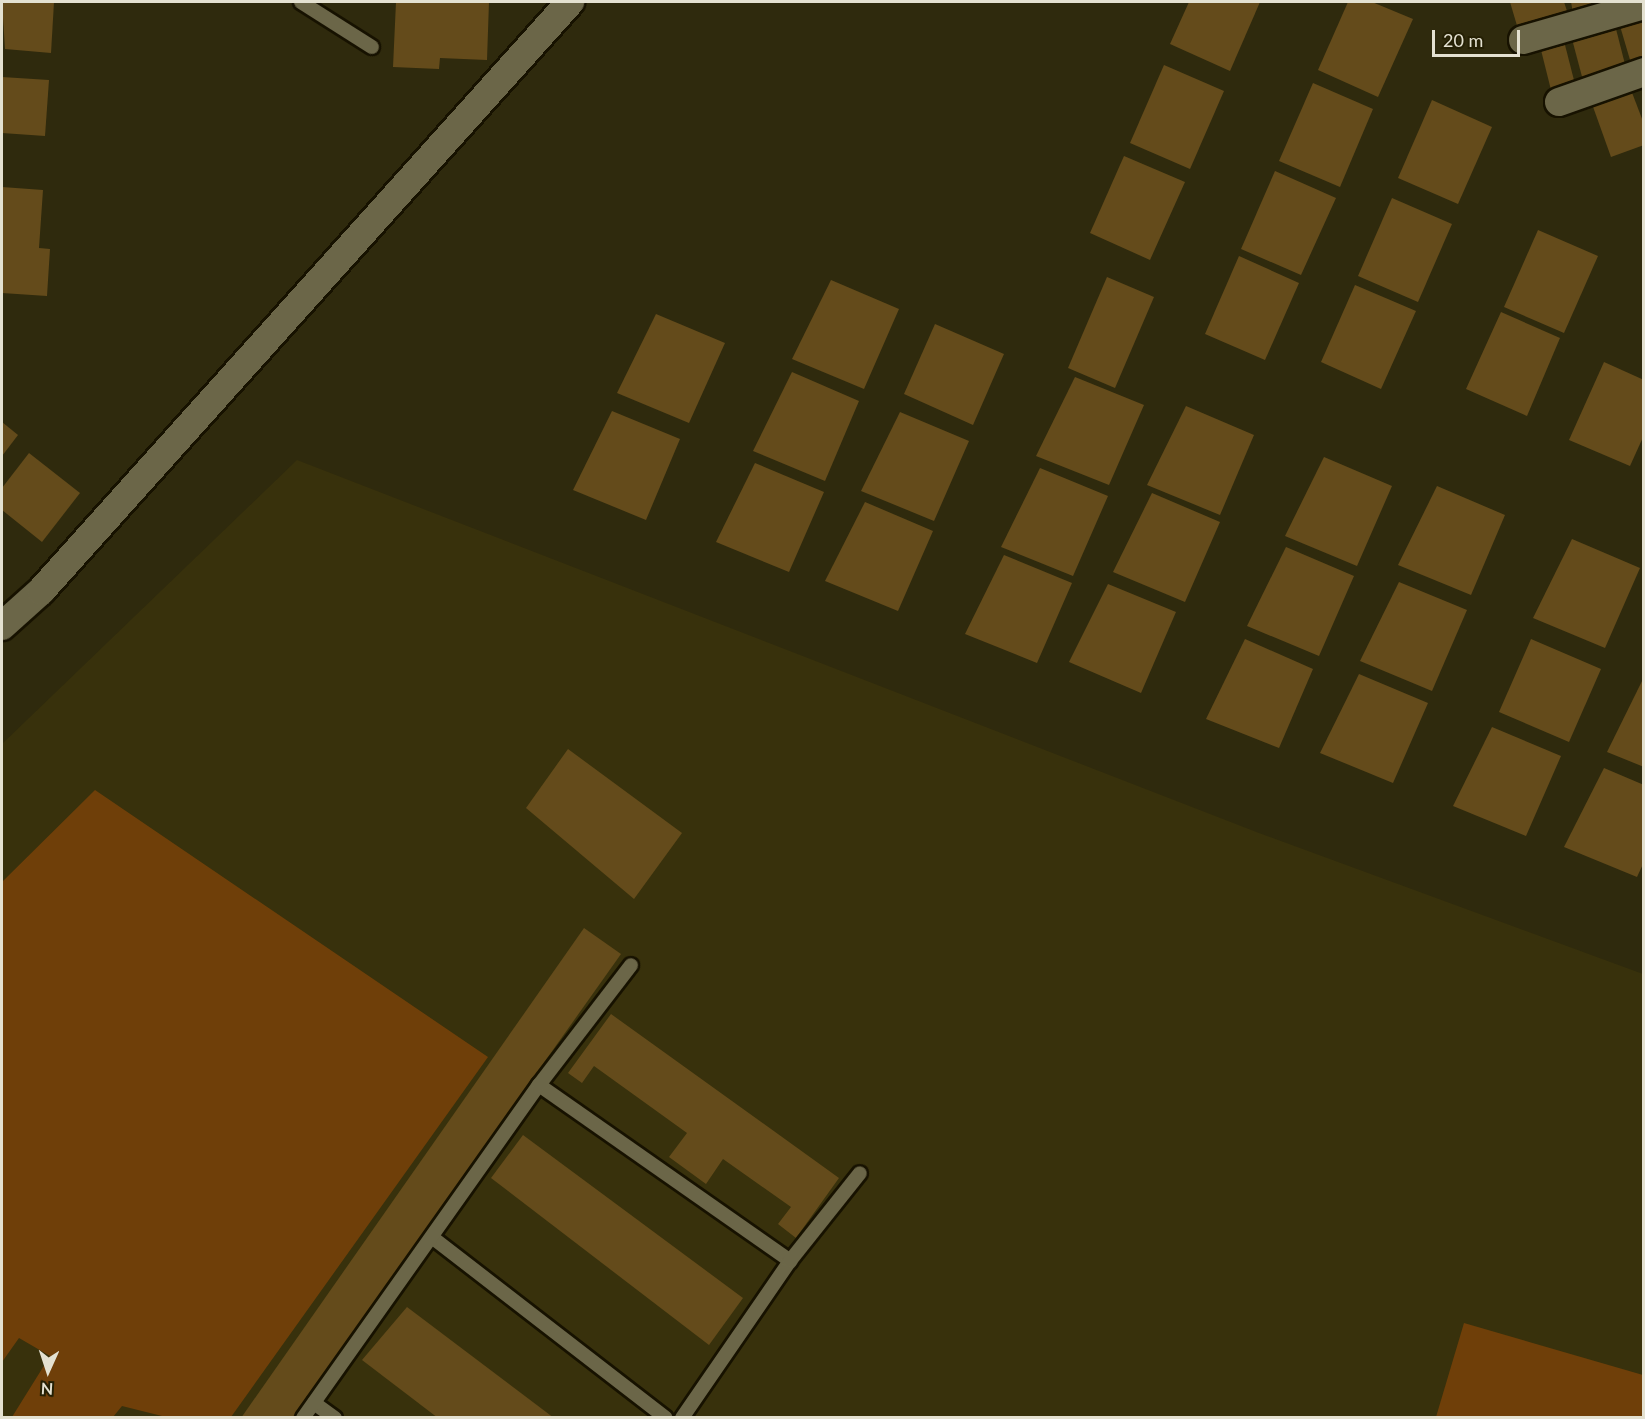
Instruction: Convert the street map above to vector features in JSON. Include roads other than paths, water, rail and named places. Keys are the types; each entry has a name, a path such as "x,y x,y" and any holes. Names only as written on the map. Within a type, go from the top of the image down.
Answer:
{"street":[{"path":"2,626 41,591 570,2"},
{"path":"1523,40 1642,4"},
{"path":"1559,102 1644,72"}],"lane":[{"path":"301,2 372,47"},
{"path":"303,1418 434,1238 539,1085 631,966"},
{"path":"539,1085 790,1261"},
{"path":"682,1418 790,1261 860,1173"},
{"path":"434,1238 666,1418"},
{"path":"314,1403 335,1418"}]}
